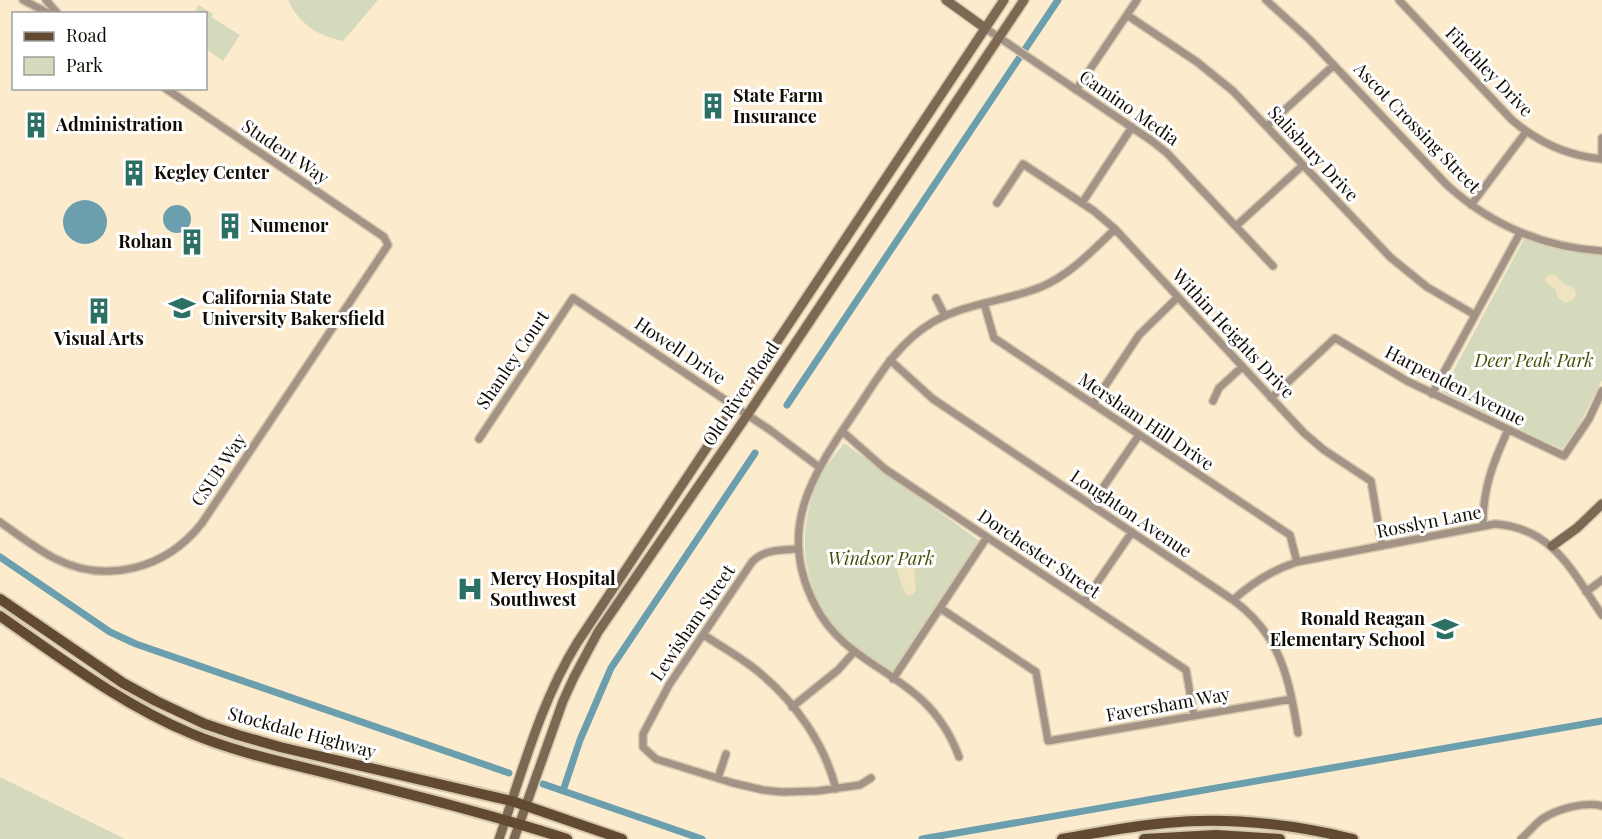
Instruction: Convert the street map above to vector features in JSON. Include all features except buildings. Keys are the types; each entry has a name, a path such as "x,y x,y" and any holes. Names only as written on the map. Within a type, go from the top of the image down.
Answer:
{"main road":[{"name":"Camino Media","path":"946,0 985,28"},
{"name":"Old River Road","path":"499,839 540,719 561,670 588,624 1004,0"},
{"name":"Old River Road","path":"514,839 574,677 598,632 1024,0"},
{"path":"1552,546 1577,528 1602,504"},
{"path":"620,600 622,587 642,559 638,548"},
{"name":"Stockdale Highway","path":"0,599 123,683 190,717 248,739 512,801 622,839"},
{"name":"Stockdale Highway","path":"0,616 116,695 162,721 202,738 237,750 506,820 567,839"},
{"path":"364,783 375,777 415,785 436,783"},
{"path":"1062,839 1168,822 1220,821 1296,828 1353,839"},
{"path":"1144,839 1216,835 1280,839"}],"street":[{"path":"23,0 46,12"},
{"path":"46,0 56,12"},
{"path":"1076,90 1137,0"},
{"name":"Ascot Crossing Street","path":"1266,0 1303,32 1447,184 1471,205 1520,233 1567,247 1602,251"},
{"name":"Finchley Drive","path":"1399,0 1526,132 1558,150 1587,158 1602,159"},
{"name":"Salisbury Drive","path":"1127,15 1216,76 1267,126 1390,257 1427,287 1475,315"},
{"name":"Camino Media","path":"985,28 1152,141 1180,166 1273,266"},
{"path":"1267,126 1334,65"},
{"name":"Student Way","path":"168,90 387,241"},
{"path":"1082,202 1132,127"},
{"path":"1471,205 1526,132"},
{"path":"1602,138 1602,159"},
{"name":"Within Heights Drive","path":"997,203 1023,164 1082,202 1115,229 1314,442 1371,481 1382,546"},
{"path":"1236,226 1303,165"},
{"path":"959,757 949,734 932,710 910,690 854,652 830,629 815,606 804,579 799,549 803,505 819,467 890,360 909,339 945,316 1029,291 1056,280 1077,265 1115,229"},
{"path":"1432,394 1520,233"},
{"name":"CSUB Way","path":"0,522 52,557 72,566 90,570 112,571 146,566 172,552 202,523 387,248 387,241"},
{"path":"1093,404 1139,335 1178,297"},
{"name":"Howell Drive","path":"573,298 734,405 819,467"},
{"name":"Shanley Court","path":"479,439 573,298"},
{"path":"936,298 945,316"},
{"name":"Mersham Hill Drive","path":"984,303 994,338 1290,536 1297,562"},
{"name":"Harpenden Avenue","path":"1271,398 1335,338 1432,394 1564,456 1589,420 1602,391"},
{"name":"Loughton Avenue","path":"890,360 933,399 1251,614 1271,639 1284,665 1298,734"},
{"path":"1213,401 1219,388 1242,367"},
{"path":"1483,525 1483,506 1488,477 1508,430"},
{"name":"Dorchester Street","path":"842,431 885,469 1186,670 1194,716"},
{"path":"1091,505 1139,435"},
{"name":"Rosslyn Lane","path":"1233,600 1263,576 1297,562 1495,524 1518,527 1538,536 1552,546 1561,555 1602,615"},
{"path":"1084,602 1132,532"},
{"path":"893,679 987,537"},
{"name":"Lewisham Street","path":"718,778 656,759 643,747 643,734 658,704 758,555 799,549"},
{"path":"1586,592 1602,580"},
{"name":"Faversham Way","path":"940,608 1036,672 1048,741 1292,699"},
{"path":"704,635 764,676 792,707 819,742 836,789"},
{"path":"792,707 838,670 854,652"},
{"path":"726,754 718,778 748,787 782,792 836,789 860,785 871,778"},
{"path":"1521,839 1542,819 1569,808 1594,804 1602,807"}],"green space":[{"path":"288,0 378,0 343,41 325,36 310,28 298,16"},
{"path":"199,5 213,14 211,17 240,35 223,61 207,50 209,20 207,23 207,12 195,12"},
{"name":"Deer Peak Park","path":"1524,239 1602,255 1602,380 1577,429 1562,449 1442,392"},
{"name":"Windsor Park","path":"844,443 981,542 892,674 860,653 835,627 822,608 807,566 806,522 811,499 822,473"},
{"path":"0,777 125,839 0,839"}],"sand":[{"path":"1555,275 1563,283 1574,288 1576,294 1574,299 1565,303 1558,298 1555,289 1546,282 1545,278"},
{"path":"903,558 909,559 914,567 916,591 912,595 907,595 898,575 897,563"}],"water":[{"path":"85,200 94,201 101,206 106,213 106,231 101,238 94,243 85,244 76,243 69,238 64,231 63,222 64,213 69,206 76,201"},
{"path":"177,205 187,209 191,219 187,229 177,233 167,229 163,219 167,209"}],"waterway":[{"path":"787,405 1058,0"},
{"path":"563,791 580,740 611,668 755,453"},
{"path":"0,557 110,632 136,644 509,773"},
{"path":"922,839 1602,721"},
{"path":"543,784 702,839"}],"place":[{"name":"State Farm Insurance","path":"713,106"},
{"name":"Administration","path":"36,125"},
{"name":"Kegley Center","path":"134,173"},
{"name":"Numenor","path":"230,226"},
{"name":"Rohan","path":"192,242"},
{"name":"California State University Bakersfield","path":"182,308"},
{"name":"Visual Arts","path":"99,311"},
{"name":"Mercy Hospital Southwest","path":"470,589"},
{"name":"Ronald Reagan Elementary School","path":"1445,629"}]}
